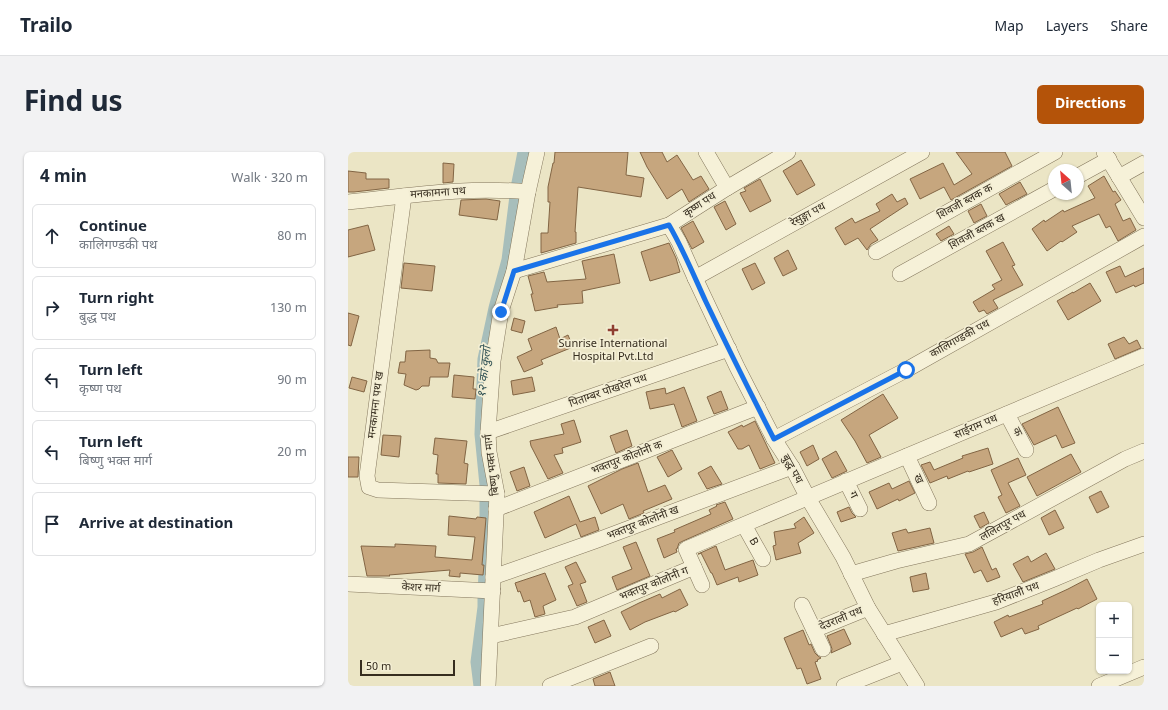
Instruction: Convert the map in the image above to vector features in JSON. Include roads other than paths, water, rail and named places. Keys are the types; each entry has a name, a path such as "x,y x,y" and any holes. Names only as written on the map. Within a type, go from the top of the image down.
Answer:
{"street":[{"name":"बिष्णु भक्त मार्ग","path":"488,686 491,636 489,588 496,509 496,494 489,452 488,432 493,361 501,312 514,271 521,191 537,152"},
{"path":"706,152 727,188"},
{"name":"कृष्ण पथ","path":"514,271 669,225 727,188 788,152"},
{"name":"रेसुङ्गा पथ","path":"695,278 922,152"},
{"name":"शिवजी ब्लक क","path":"876,252 1055,152"},
{"path":"1084,172 1106,156 1144,218"},
{"path":"1119,177 1144,163"},
{"name":"मनकामना पथ","path":"348,202 461,191 521,191"},
{"name":"शिवजी ब्लक ख","path":"900,274 1048,192"},
{"name":"मनकामना पथ ख","path":"404,196 368,476 369,487 378,490 496,494"},
{"name":"बुद्ध पथ","path":"669,225 679,242 729,349 774,439 792,467 808,498 843,557 868,608 917,686"},
{"name":"कालिगण्डकी पथ","path":"774,439 906,370 1144,236"},
{"name":"पिताम्बर पोखरेल पथ","path":"488,432 729,349"},
{"name":"साईराम पथ","path":"808,498 1144,356"},
{"name":"भक्तपुर कोलोनी क","path":"496,509 758,407"},
{"name":"क","path":"1008,414 1026,450"},
{"name":"ललितपुर पथ","path":"851,574 896,561 969,544 1125,459 1144,451"},
{"name":"ख","path":"907,456 929,502"},
{"name":"भक्तपुर कोलोनी ख","path":"489,588 595,541 792,467"},
{"name":"ग","path":"846,481 860,509"},
{"name":"भक्तपुर कोलोनी ग","path":"491,636 575,617 694,567 686,549 808,498"},
{"name":"B","path":"744,525 763,559"},
{"name":"हरियाली पथ","path":"884,634 996,602 1054,580 1099,560 1144,544"},
{"path":"694,567 702,585"},
{"name":"केशर मार्ग","path":"348,584 489,588"},
{"name":"देउराली पथ","path":"802,605 823,649"},
{"name":"देउराली पथ","path":"814,630 868,608"},
{"path":"550,686 651,646"},
{"path":"844,686 902,663"},
{"path":"1099,686 1144,667"}],"waterway":[{"name":"१२ को कुलो","path":"484,595 486,485 481,434 484,359 495,308 508,260 517,188 524,152"},
{"name":"१२ को कुलो","path":"480,686 477,662 484,607 484,594"}],"place":[{"name":"Sunrise International Hospital Pvt.Ltd","path":"613,330"}]}
